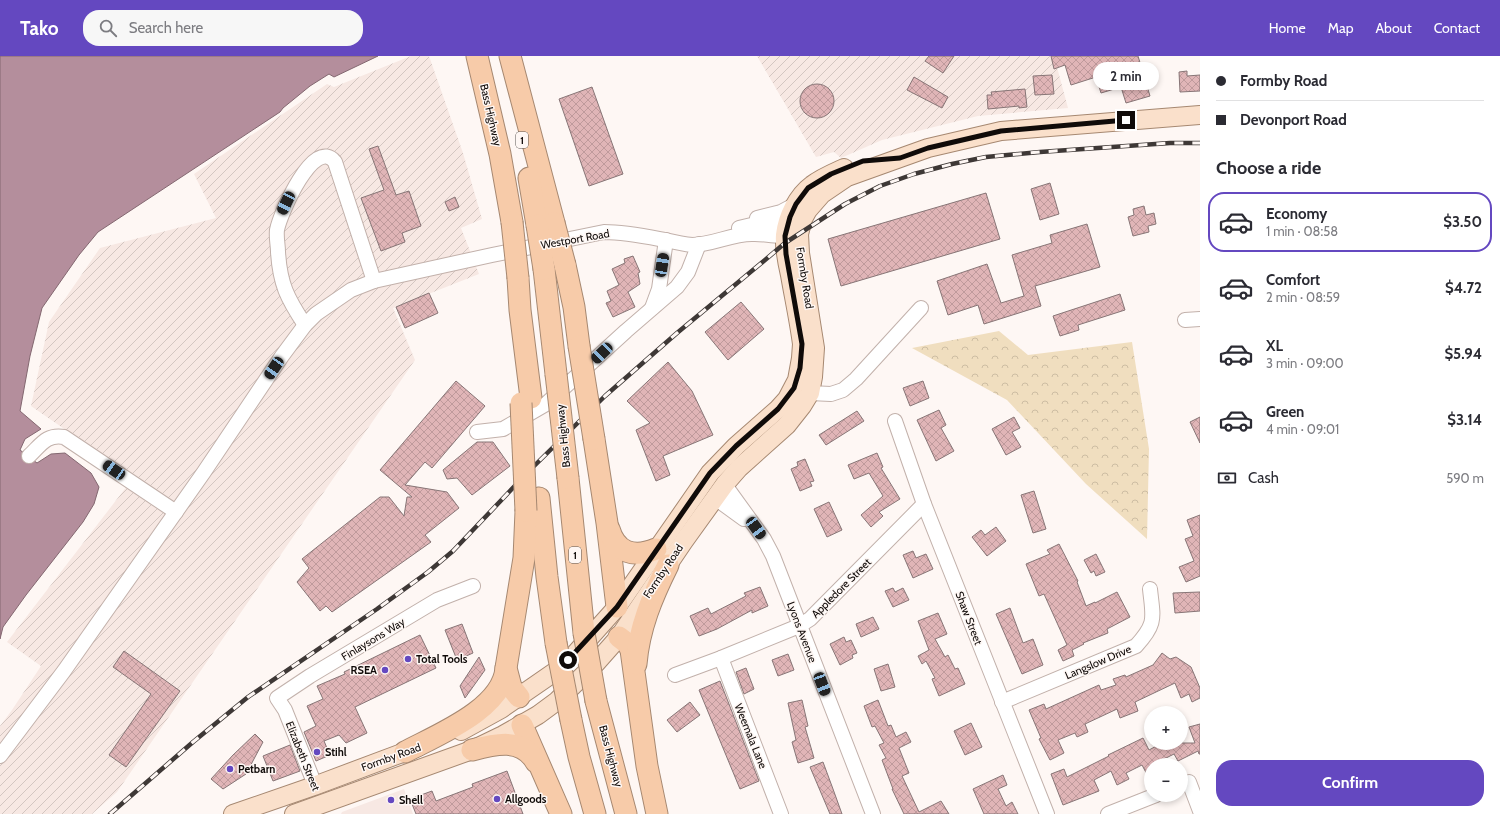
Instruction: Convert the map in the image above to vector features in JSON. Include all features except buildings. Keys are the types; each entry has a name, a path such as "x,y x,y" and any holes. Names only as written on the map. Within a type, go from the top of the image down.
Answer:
{"highway":[{"name":"Bass Highway","path":"477,56 500,154 512,222 518,278 532,505 547,577 556,643 571,720 595,814"},
{"name":"Bass Highway","path":"504,56 518,120 546,224 544,269 584,633 596,701 626,814"},
{"path":"510,56 546,224 564,265 574,307 607,522 617,607"},
{"path":"405,752 484,707 503,683 532,505"},
{"path":"607,522 611,537 618,546 624,550 630,553 662,557 651,600 642,626 636,664 637,687"},
{"path":"619,637 628,644 631,650 647,766 658,814"},
{"path":"506,668 511,686 527,694"},
{"path":"522,725 561,814"},
{"path":"472,750 502,744 518,746 529,752 540,767"}],"main road":[{"path":"900,158 928,148 1001,131 1200,115"},
{"name":"Formby Road","path":"233,814 314,786 446,737 471,726 527,694 575,654 739,468 787,425 802,406 800,368 802,344 786,254 793,229 796,204 812,185 831,174 863,161 900,158"},
{"name":"Formby Road","path":"793,229 814,202 833,186 847,177 900,158"},
{"name":"Formby Road","path":"294,814 325,809 472,750 522,725 556,701 581,678 619,637 700,485 736,446 802,390"},
{"path":"714,469 720,491"},
{"path":"700,485 720,491"},
{"path":"575,654 598,638 619,637 617,607"},
{"path":"522,725 523,709 527,694 538,699 546,697 581,678"},
{"name":"Elizabeth Street","path":"314,786 325,809"}],"street":[{"path":"305,324 291,305 282,283 277,230 282,213 300,179 305,171 319,158 327,156 331,157 335,162 374,281"},
{"name":"Westport Road","path":"703,244 750,220 777,213 796,204"},
{"name":"Westport Road","path":"732,230 766,223 793,229"},
{"name":"Westport Road","path":"0,756 64,671 176,512 305,324 334,301 351,290 374,281 492,254 604,232 634,234 685,244 703,244 748,234 793,229"},
{"path":"651,310 655,303 659,289 666,240"},
{"path":"477,432 503,429 546,404 683,280 703,244"},
{"path":"802,390 831,394 843,390 856,379 921,308"},
{"path":"1185,320 1200,319"},
{"name":"Shaw Street","path":"895,421 924,504 1047,814"},
{"path":"29,456 48,438 56,436 64,437 176,512"},
{"name":"Lyons Avenue","path":"720,491 764,539 773,556 873,814"},
{"name":"Appledore Street","path":"675,675 799,626 810,619 924,504"},
{"name":"Finlaysons Way","path":"277,698 310,676 437,600 473,586"},
{"name":"Langslow Drive","path":"1002,702 1136,646 1148,633 1153,619 1150,589"},
{"name":"Weemala Lane","path":"721,658 781,814"},
{"name":"Elizabeth Street","path":"277,698 285,710 313,780 314,786"},
{"path":"1190,781 1200,811"},
{"path":"1108,814 1144,800"}],"shaded area":[{"path":"0,56 378,56 334,77 329,74 310,86 280,112 98,232 79,255 42,308 30,356 20,411 41,429 25,439 20,450 37,463 51,454 65,453 91,473 99,487 94,504 83,522 3,627 0,639"},
{"path":"411,56 429,56 463,153 482,219 461,228 479,274 393,308 415,360 117,792 92,814 0,814 0,726 41,666 7,642 134,477 31,406 49,322 100,248 216,218 194,174 327,84 334,87"},
{"path":"757,56 1054,56 1068,108 978,116 882,140 841,158 834,152 816,157"},
{"name":"Shell","path":"404,789 413,814 341,814 342,812"}],"green space":[{"path":"999,331 1028,355 1132,342 1149,449 1147,539 1086,484 1007,400 912,348"}],"railway":[{"path":"110,814 193,742 248,697 377,609 428,572 453,551 529,471 605,396 677,333 785,243 845,204 880,186 914,174 986,157 1170,143 1200,143"}],"place":[{"name":"Total Tools","path":"408,659"},
{"name":"RSEA","path":"385,670"},
{"name":"Stihl","path":"317,752"},
{"name":"Petbarn","path":"230,769"},
{"name":"Allgoods","path":"497,799"},
{"name":"Shell","path":"391,800"}],"route":[{"path":"568,660 617,607 700,485 721,460 778,409 794,388 800,368 802,344 786,254 785,236 790,217 796,204 808,188 831,174 863,161 900,158 928,148 1001,131 1126,120"}]}
